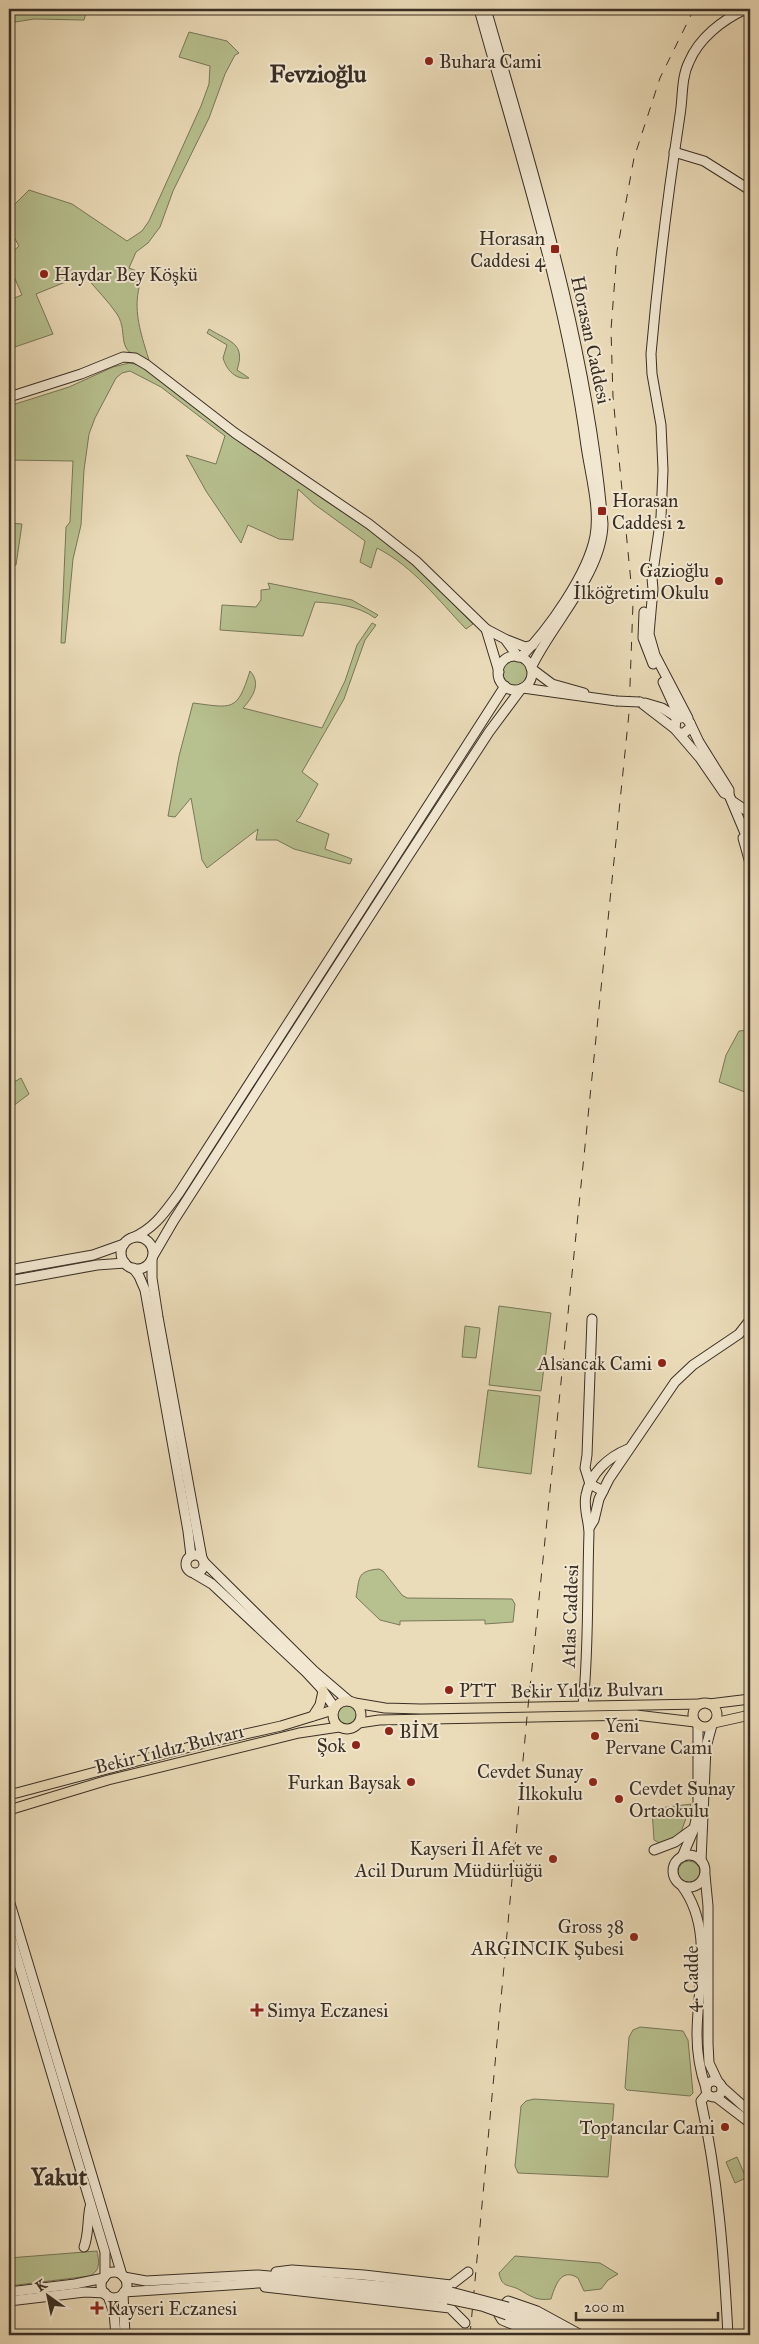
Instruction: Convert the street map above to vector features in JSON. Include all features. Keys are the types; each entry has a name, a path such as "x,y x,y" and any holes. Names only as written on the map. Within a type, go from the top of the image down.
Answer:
{"main road":[{"path":"313,1717 320,1705 323,1691"},
{"name":"Bekir Yıldız Bulvarı","path":"352,1702 386,1708 421,1709 705,1704 750,1699"},
{"path":"342,1702 352,1702 361,1714 359,1723 352,1729 339,1728 333,1720 334,1709 342,1702"},
{"path":"713,1724 716,1712 705,1704 693,1712 697,1724 706,1727 750,1715"},
{"name":"Bekir Yıldız Bulvarı","path":"10,1794 205,1743 281,1726 334,1709"},
{"name":"Bekir Yıldız Bulvarı","path":"359,1723 379,1720 636,1715 697,1724"},
{"name":"Bekir Yıldız Bulvarı","path":"12,1809 108,1780 299,1733 339,1728"},
{"path":"9,1816 12,1809"}],"street":[{"name":"Horasan Caddesi","path":"479,9 520,148 562,312 580,406 596,515 595,537 586,565 573,588 533,645 520,657"},
{"name":"Horasan Caddesi","path":"486,9 540,193 574,331 591,420 603,524 602,540 589,573 531,668"},
{"path":"746,9 713,30 696,49 688,64 674,152 651,354 652,374 661,425 663,470 661,517 652,578 646,596 643,638 648,654 670,697 729,790 730,798 750,845"},
{"path":"674,152 704,161 750,190"},
{"path":"9,396 81,374 123,357 137,359 165,377 234,433 369,524 416,561 486,630 525,647 533,645"},
{"path":"652,578 653,590 649,621 650,642 684,719 687,732 677,731"},
{"path":"486,630 500,679 505,686 512,690 522,688 616,701 640,702 658,707 684,719"},
{"path":"505,639 520,657 528,662 531,668 558,686 616,701"},
{"path":"499,672 505,660 520,657"},
{"path":"133,1268 146,1267 153,1258 174,1220 399,869 489,732 522,688 530,681 531,668"},
{"path":"9,1270 93,1255 124,1244 150,1229 179,1193 505,686"},
{"path":"658,707 670,697"},
{"path":"640,702 677,731 700,758 724,793 750,813"},
{"path":"677,731 674,724 684,719"},
{"path":"744,833 742,839 750,863"},
{"path":"132,1238 138,1237 148,1241 153,1249 152,1278 159,1323 203,1560 202,1570 195,1574"},
{"path":"124,1244 121,1254 124,1263"},
{"path":"9,1281 97,1265 124,1263 133,1268 139,1276 145,1290 191,1556"},
{"name":"Atlas Caddesi","path":"583,1705 589,1528 586,1502 594,1477 585,1472 592,1319"},
{"name":"Atlas Caddesi","path":"589,1528 594,1520 606,1485 675,1382 693,1365 739,1334 750,1320"},
{"path":"594,1477 614,1454 628,1450"},
{"path":"587,1455 594,1477 606,1485"},
{"path":"594,1477 606,1485"},
{"path":"334,1709 323,1691 212,1584 189,1572 186,1560 191,1556 197,1555 203,1560 314,1671 352,1702"},
{"path":"697,1724 698,1803 694,1829 682,1857 677,1862 673,1872 677,1881 682,1886 696,1886 704,1875 701,1862 706,1748 713,1724"},
{"path":"654,1850 674,1842 694,1829"},
{"path":"682,1857 692,1856 701,1862"},
{"name":"4. Cadde","path":"704,1875 708,1906 709,2062 720,2085 750,2112"},
{"name":"4. Cadde","path":"682,1886 695,1907 700,1930 697,2036 700,2066 710,2093"},
{"path":"9,1900 127,2286 124,2293 125,2335"},
{"path":"9,1931 106,2258 102,2286 114,2313 116,2335"},
{"path":"728,2335 716,2186 711,2147 701,2101 710,2093 721,2093 720,2085 709,2083 710,2093 750,2123"},
{"path":"84,2248 88,2237 87,2222 90,2204"},
{"path":"9,2292 75,2284 104,2277 114,2272 146,2281 258,2274 450,2296 482,2306 522,2312 570,2335"},
{"path":"450,2296 468,2272"},
{"path":"9,2301 85,2292 116,2297 124,2293 274,2282 450,2296"},
{"path":"450,2296 465,2323"},
{"path":"538,2335 502,2320 499,2315 503,2304 508,2301 537,2311 581,2335"},
{"path":"508,2311 554,2335"}],"green space":[{"path":"9,9 87,9 84,20 34,19 9,23"},
{"path":"189,32 227,41 239,53 235,55 225,74 209,118 173,191 160,227 148,243 136,252 129,268 144,274 140,285 137,306 140,328 149,360 130,353 126,348 121,321 87,278 63,283 36,294 53,334 9,349 9,300 22,295 9,265 9,255 19,246 9,228 9,206 15,204 29,190 72,204 127,241 142,231 149,221 209,84 210,66 179,57"},
{"path":"209,329 234,344 239,354 237,370 249,378 240,378 230,371 223,358 227,345 207,333"},
{"path":"129,363 140,365 320,497 384,540 426,576 473,624 466,629 414,574 377,548 371,568 360,562 365,541 314,504 298,489 293,540 279,539 248,525 241,543 206,491 186,455 216,464 225,436 161,387 130,371 122,373 116,378 95,418 89,434 84,470 81,525 73,559 65,643 61,643 66,527 70,522 73,461 9,460 9,406 69,387 113,367"},
{"path":"9,523 22,524 16,565 9,565"},
{"path":"268,583 352,600 378,615 375,618 362,611 339,604 315,602 303,636 220,630 222,605 256,607 261,600 261,590 270,589"},
{"path":"372,623 376,625 365,640 344,699 302,772 318,784 296,821 329,834 325,849 352,859 350,864 294,849 277,840 256,840 258,829 207,868 202,860 191,798 175,817 168,816 179,756 193,703 217,706 232,704 241,694 250,671 254,676 255,686 250,700 243,708 322,728 345,681 357,645"},
{"path":"515,660 524,664 528,673 524,682 515,686 506,682 502,673 506,664"},
{"path":"750,1030 750,1094 719,1082 726,1055 739,1031"},
{"path":"21,1078 29,1094 9,1109 9,1085"},
{"path":"499,1306 551,1313 541,1391 489,1385"},
{"path":"465,1326 480,1328 476,1358 462,1357"},
{"path":"488,1390 540,1396 531,1474 478,1467"},
{"path":"379,1569 383,1571 402,1595 407,1598 512,1599 515,1604 513,1622 485,1624 485,1620 400,1621 400,1625 380,1620 356,1597 360,1577 366,1572"},
{"path":"347,1705 354,1708 357,1715 354,1722 347,1725 340,1722 337,1715 340,1708"},
{"path":"691,1804 679,1838 669,1848 654,1840 652,1809"},
{"path":"685,1861 693,1861 700,1868 700,1876 693,1883 685,1883 678,1876 678,1868"},
{"path":"640,2027 683,2031 688,2040 693,2093 690,2096 627,2090 625,2088 629,2037 633,2030"},
{"path":"534,2099 614,2104 608,2177 518,2173 515,2166 521,2106 526,2101"},
{"path":"737,2157 746,2178 735,2183 726,2162"},
{"path":"97,2251 98,2268 90,2276 9,2286 9,2258"},
{"path":"515,2256 600,2263 618,2274 608,2280 601,2289 584,2291 578,2278 572,2275 563,2276 557,2284 551,2299 541,2299 506,2285 500,2278 499,2273"}],"railway":[{"path":"470,2335 527,1717 629,713 633,603 613,397 611,330 617,251 634,158 660,78 694,9"}],"place":[{"name":"Buhara Cami","path":"429,61"},
{"name":"Horasan Caddesi 4","path":"555,249"},
{"name":"Haydar Bey Köşkü","path":"44,274"},
{"name":"Horasan Caddesi 2","path":"602,511"},
{"name":"Gazioğlu İlköğretim Okulu","path":"719,581"},
{"name":"Alsancak Cami","path":"662,1363"},
{"name":"PTT","path":"449,1690"},
{"name":"BİM","path":"389,1731"},
{"name":"Yeni Pervane Cami","path":"595,1736"},
{"name":"Şok","path":"356,1745"},
{"name":"Furkan Baysak","path":"411,1782"},
{"name":"Cevdet Sunay İlkokulu","path":"593,1782"},
{"name":"Cevdet Sunay Ortaokulu","path":"619,1799"},
{"name":"Kayseri İl Afet ve Acil Durum Müdürlüğü","path":"553,1859"},
{"name":"Gross 38 ARGINCIK Şubesi","path":"634,1937"},
{"name":"Simya Eczanesi","path":"257,2010"},
{"name":"Toptancılar Cami","path":"725,2127"},
{"name":"Kayseri Eczanesi","path":"97,2308"}],"district":[{"name":"Fevzioğlu","path":"318,74"},
{"name":"Yakut","path":"59,2177"}]}
